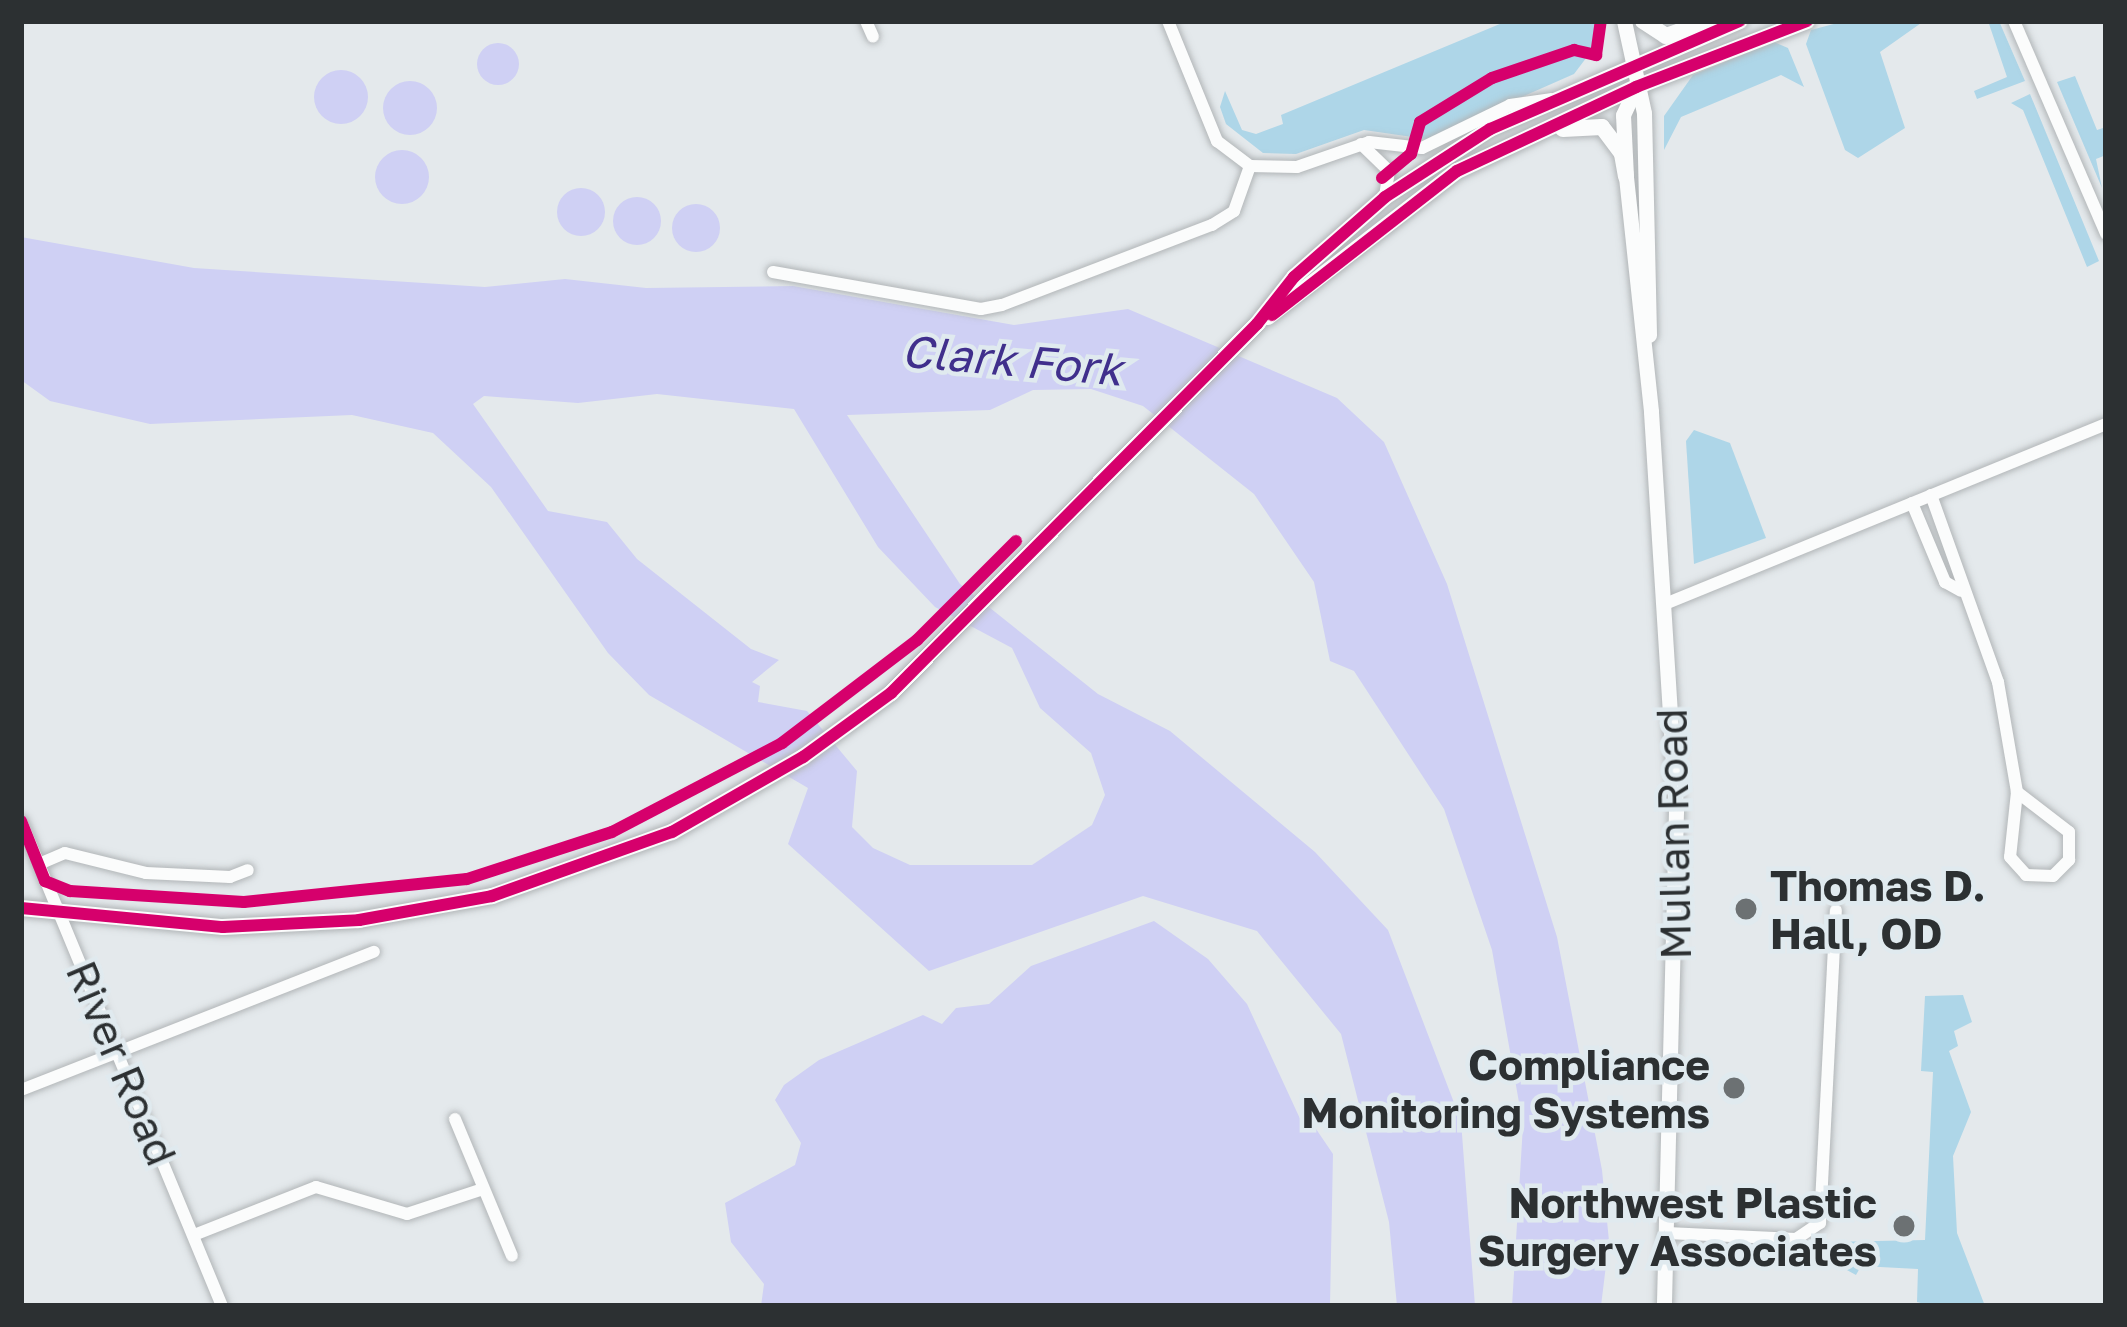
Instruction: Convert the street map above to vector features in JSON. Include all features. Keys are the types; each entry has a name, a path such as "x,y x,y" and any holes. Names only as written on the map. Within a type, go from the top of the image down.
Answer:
{"highway":[{"path":"1643,21 1666,36 1708,21"},
{"path":"21,908 263,927 442,908 575,871 745,794 891,693 934,653 1257,324 1294,277 1385,197 1551,99 1740,21"},
{"path":"1257,324 1308,293 1457,171 1636,87 1807,21"},
{"path":"1457,171 1585,123 1615,142 1626,177"}],"main road":[{"name":"Mullan Road","path":"1624,21 1636,87 1649,247 1647,362"},
{"name":"Mullan Road","path":"1636,87 1623,116 1626,177 1647,362 1665,604 1678,929 1664,1306"}],"street":[{"path":"866,21 873,37"},
{"path":"1168,21 1217,141 1250,166 1297,166 1360,143 1421,148 1510,105 1551,99"},
{"path":"2014,21 2106,234"},
{"path":"1360,143 1390,171 1385,197"},
{"path":"773,272 981,309 1002,305 1212,225 1234,212 1250,166"},
{"path":"1665,604 2106,424"},
{"path":"1931,495 1963,573 1960,591 1999,682 2018,791 2010,857 2026,875 2053,876 2068,860 2069,832 2018,791"},
{"path":"1912,503 1946,582 1960,591"},
{"name":"River Road","path":"21,821 222,1306"},
{"path":"39,864 64,853 146,873 230,877 248,870"},
{"path":"1667,1233 1796,1239 1820,1222 1836,910"},
{"path":"21,1090 374,952"},
{"path":"455,1119 512,1256"},
{"path":"194,1235 306,1188 326,1187 407,1214 483,1189"}],"shaded area":[{"path":"1507,21 1599,21 1599,41 1574,74 1426,139 1364,130 1296,154 1263,153 1226,124 1220,107 1225,91 1242,130 1256,134 1283,124 1281,115"},
{"path":"1845,21 1924,21 1880,52 1905,128 1858,158 1845,150 1806,44 1811,30"},
{"path":"1988,21 1999,21 2025,81 1977,99 1974,91 2007,77"},
{"path":"1774,42 1788,48 1804,87 1781,75 1681,117 1664,150 1664,116 1693,75"},
{"path":"2075,76 2097,130 2106,127 2106,155 2096,159 2102,188 2057,82"},
{"path":"2030,94 2099,261 2087,267 2023,110 2011,103"},
{"path":"1694,430 1730,443 1766,538 1694,564 1686,441"},
{"path":"1963,995 1972,1022 1954,1031 1958,1046 1949,1051 1971,1112 1953,1156 1957,1233 1985,1306 1932,1306 1917,1302 1918,1269 1861,1266 1856,1275 1845,1269 1846,1257 1819,1249 1829,1242 1925,1240 1933,1072 1921,1071 1925,996"}],"water":[{"path":"498,43 513,49 519,64 513,79 498,85 483,79 477,64 483,49"},
{"path":"341,70 360,78 368,97 360,116 341,124 322,116 314,97 322,78"},
{"path":"410,81 429,89 437,108 429,127 410,135 391,127 383,108 391,89"},
{"path":"402,150 421,158 429,177 421,196 402,204 383,196 375,177 383,158"},
{"path":"581,188 598,195 605,212 598,229 581,236 564,229 557,212 564,195"},
{"path":"637,197 654,204 661,221 654,238 637,245 620,238 613,221 620,204"},
{"path":"696,204 713,211 720,228 713,245 696,252 679,245 672,228 679,211"},
{"name":"Clark Fork","path":"21,237 194,268 485,287 565,279 646,288 793,286 1014,325 1128,309 1337,398 1384,442 1447,584 1557,937 1602,1170 1609,1241 1601,1306 1512,1306 1523,1125 1492,950 1444,809 1354,671 1330,661 1314,582 1254,494 1143,406 1091,389 1033,390 990,410 847,415 960,584 1098,694 1170,731 1315,852 1388,930 1461,1121 1475,1306 1397,1306 1389,1222 1341,1034 1257,931 1143,896 929,971 788,844 808,788 649,695 608,653 491,487 433,433 352,415 150,424 50,401 21,380","holes":["657,394 794,409 878,547 935,607 1012,648 1040,708 1091,753 1105,795 1092,825 1032,865 910,865 873,848 852,827 857,771 807,711 758,702 760,686 752,682 779,660 751,649 637,559 607,522 548,511 473,404 484,396 578,403"]},
{"path":"1154,921 1208,959 1247,1004 1302,1123 1314,1126 1333,1154 1330,1306 761,1306 764,1284 731,1242 725,1203 795,1165 801,1143 775,1100 784,1085 819,1060 923,1015 942,1024 956,1008 989,1004 1031,966"}],"cycle path":[{"path":"1382,178 1411,154 1420,122 1492,78 1574,50 1596,55 1601,21"},
{"path":"21,908 223,927 359,920 492,896 672,832 803,757 891,693 1257,324 1294,277 1385,197 1490,129 1740,21"},
{"path":"1272,315 1457,171 1636,87 1807,21"},
{"path":"21,821 45,881 70,891 244,902 467,879 612,832 782,743 917,640 1016,541"}],"place":[{"name":"Thomas D. Hall, OD","path":"1746,909"},
{"name":"Compliance Monitoring Systems","path":"1734,1088"},
{"name":"Northwest Plastic Surgery Associates","path":"1904,1226"}]}
